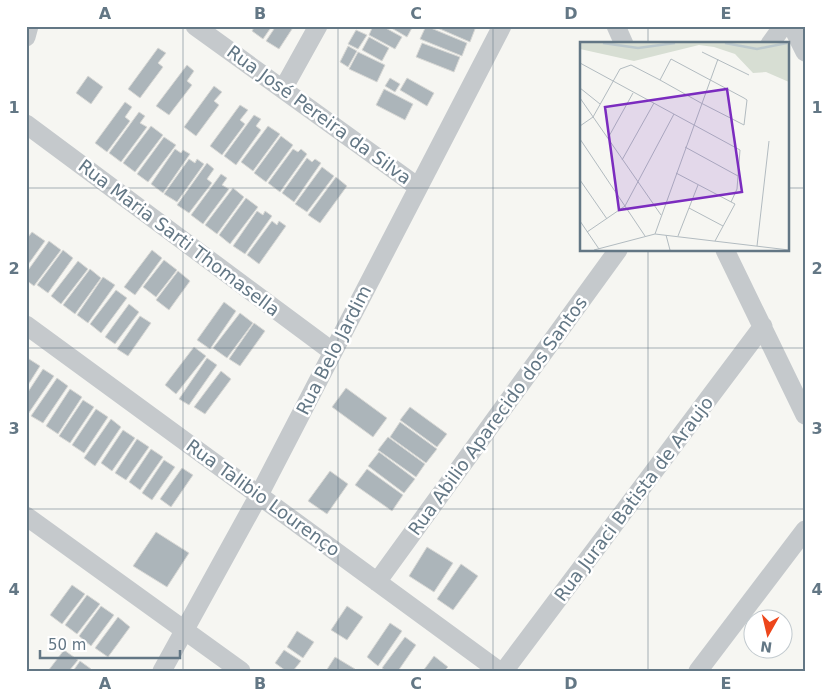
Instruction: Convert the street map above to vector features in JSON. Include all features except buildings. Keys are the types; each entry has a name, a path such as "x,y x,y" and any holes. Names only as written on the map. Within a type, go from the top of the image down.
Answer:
{"street":[{"path":"26,37 29,26"},
{"name":"Rua José Pereira da Silva","path":"195,26 418,187"},
{"path":"283,88 318,26"},
{"name":"Rua Belo Jardim","path":"162,671 259,495 502,26"},
{"path":"616,26 623,42"},
{"path":"771,42 783,26"},
{"path":"792,26 805,52"},
{"name":"Rua Maria Sarti Thomasella","path":"26,124 333,352"},
{"name":"Rua Abilio Aparecido dos Santos","path":"377,582 617,251"},
{"path":"726,251 805,415"},
{"name":"Rua Talibio Lourenço","path":"26,325 499,671"},
{"name":"Rua Juraci Batista de Araujo","path":"504,671 763,326"},
{"path":"26,516 241,671"},
{"path":"698,671 805,530"}]}
